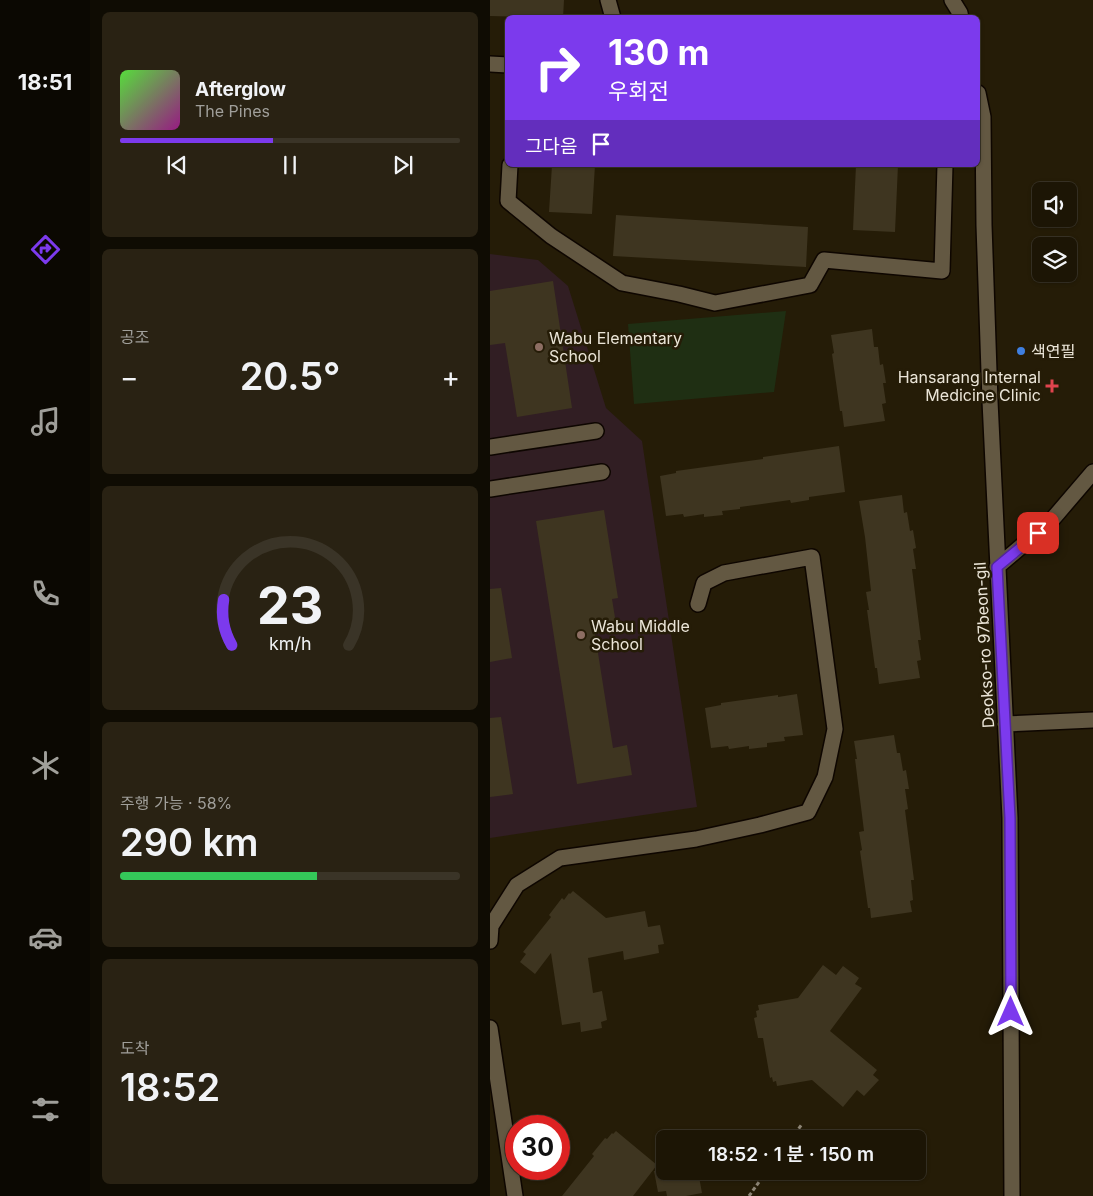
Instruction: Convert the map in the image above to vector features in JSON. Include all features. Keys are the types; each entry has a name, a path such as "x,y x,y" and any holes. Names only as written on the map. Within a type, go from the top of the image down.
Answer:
{"street":[{"path":"608,0 612,15"},
{"path":"952,0 963,10"},
{"path":"490,64 505,65"},
{"name":"Deokso-ro 97beon-gil","path":"980,103 983,117 986,264 997,567 1010,818 1012,1196"},
{"path":"510,167 508,201 551,236 581,256 622,283 715,303 810,285 824,260 942,271 944,167"},
{"path":"490,447 596,431"},
{"path":"490,489 602,472"},
{"path":"997,567 1051,521 1093,472"},
{"path":"490,941 491,926 517,885 560,858 696,839 808,812 825,777 835,729 812,557 724,573 704,582 698,604"},
{"path":"1005,724 1093,720"},
{"path":"490,1028 493,1071 515,1196"}],"path":[{"path":"798,1130 802,1124"},
{"path":"749,1196 761,1180"}],"shaded area":[{"name":"Wabu Middle School","path":"490,254 538,260 568,286 606,408 642,441 697,807 490,838"}],"green space":[{"path":"786,311 774,392 634,404 628,324"}],"building":[{"path":"490,0 564,0 563,15 490,16"},
{"path":"552,167 595,167 592,214 549,212"},
{"path":"856,167 898,167 895,232 853,230"},
{"path":"616,215 808,227 806,267 613,256"},
{"path":"553,281 572,408 517,417 505,343 490,345 490,291"},
{"path":"872,329 874,347 878,347 880,365 883,364 886,383 883,383 886,403 882,404 885,421 844,427 842,411 840,411 831,335"},
{"path":"839,446 845,492 809,497 809,500 791,503 790,500 740,507 740,509 722,511 723,515 704,517 704,514 684,517 683,514 666,516 660,476 676,473 676,471"},
{"path":"902,495 904,513 907,512 910,531 913,530 916,548 913,549 916,569 912,569 921,640 918,640 921,660 917,661 920,678 879,684 867,610 869,610 866,592 871,591 859,501"},
{"path":"604,510 618,598 612,599 617,630 595,634 613,748 627,745 632,775 577,784 536,521"},
{"path":"501,588 512,658 490,662 490,589"},
{"path":"797,694 803,735 784,737 785,741 767,743 767,747 749,749 749,746 729,749 728,746 711,748 705,708 721,705 721,703"},
{"path":"501,717 513,794 490,797 490,718"},
{"path":"894,735 903,771 906,770 909,789 905,789 908,809 905,810 914,880 911,880 913,900 910,901 912,912 871,918 860,851 862,850 859,832 864,831 854,741"},
{"path":"573,891 606,918 645,911 648,927 660,925 664,944 658,945 659,953 624,960 623,951 588,958 593,993 602,991 607,1020 601,1022 602,1028 581,1032 580,1022 562,1025 551,953 535,974 520,962 526,954 523,952 551,917 549,915 562,898 564,900"},
{"path":"823,965 836,975 843,966 859,978 855,984 862,988 830,1031 877,1070 873,1075 879,1080 864,1096 857,1090 843,1107 812,1080 777,1086 776,1081 773,1082 772,1077 770,1078 763,1038 758,1038 754,1018 757,1017 758,1005 798,998"},
{"path":"616,1131 656,1164 633,1196 562,1196 594,1156 592,1154 605,1138 607,1139"},
{"path":"654,1171 656,1171 656,1180 700,1180 702,1193 686,1196 667,1196 666,1191 658,1192"}],"place":[{"name":"Wabu Elementary School","path":"539,347"},
{"name":"색연필","path":"1021,351"},
{"name":"Hansarang Internal Medicine Clinic","path":"1052,386"},
{"name":"Wabu Middle School","path":"581,635"}],"route":[{"path":"1011,1012 1010,818 997,567 1038,533"}]}
